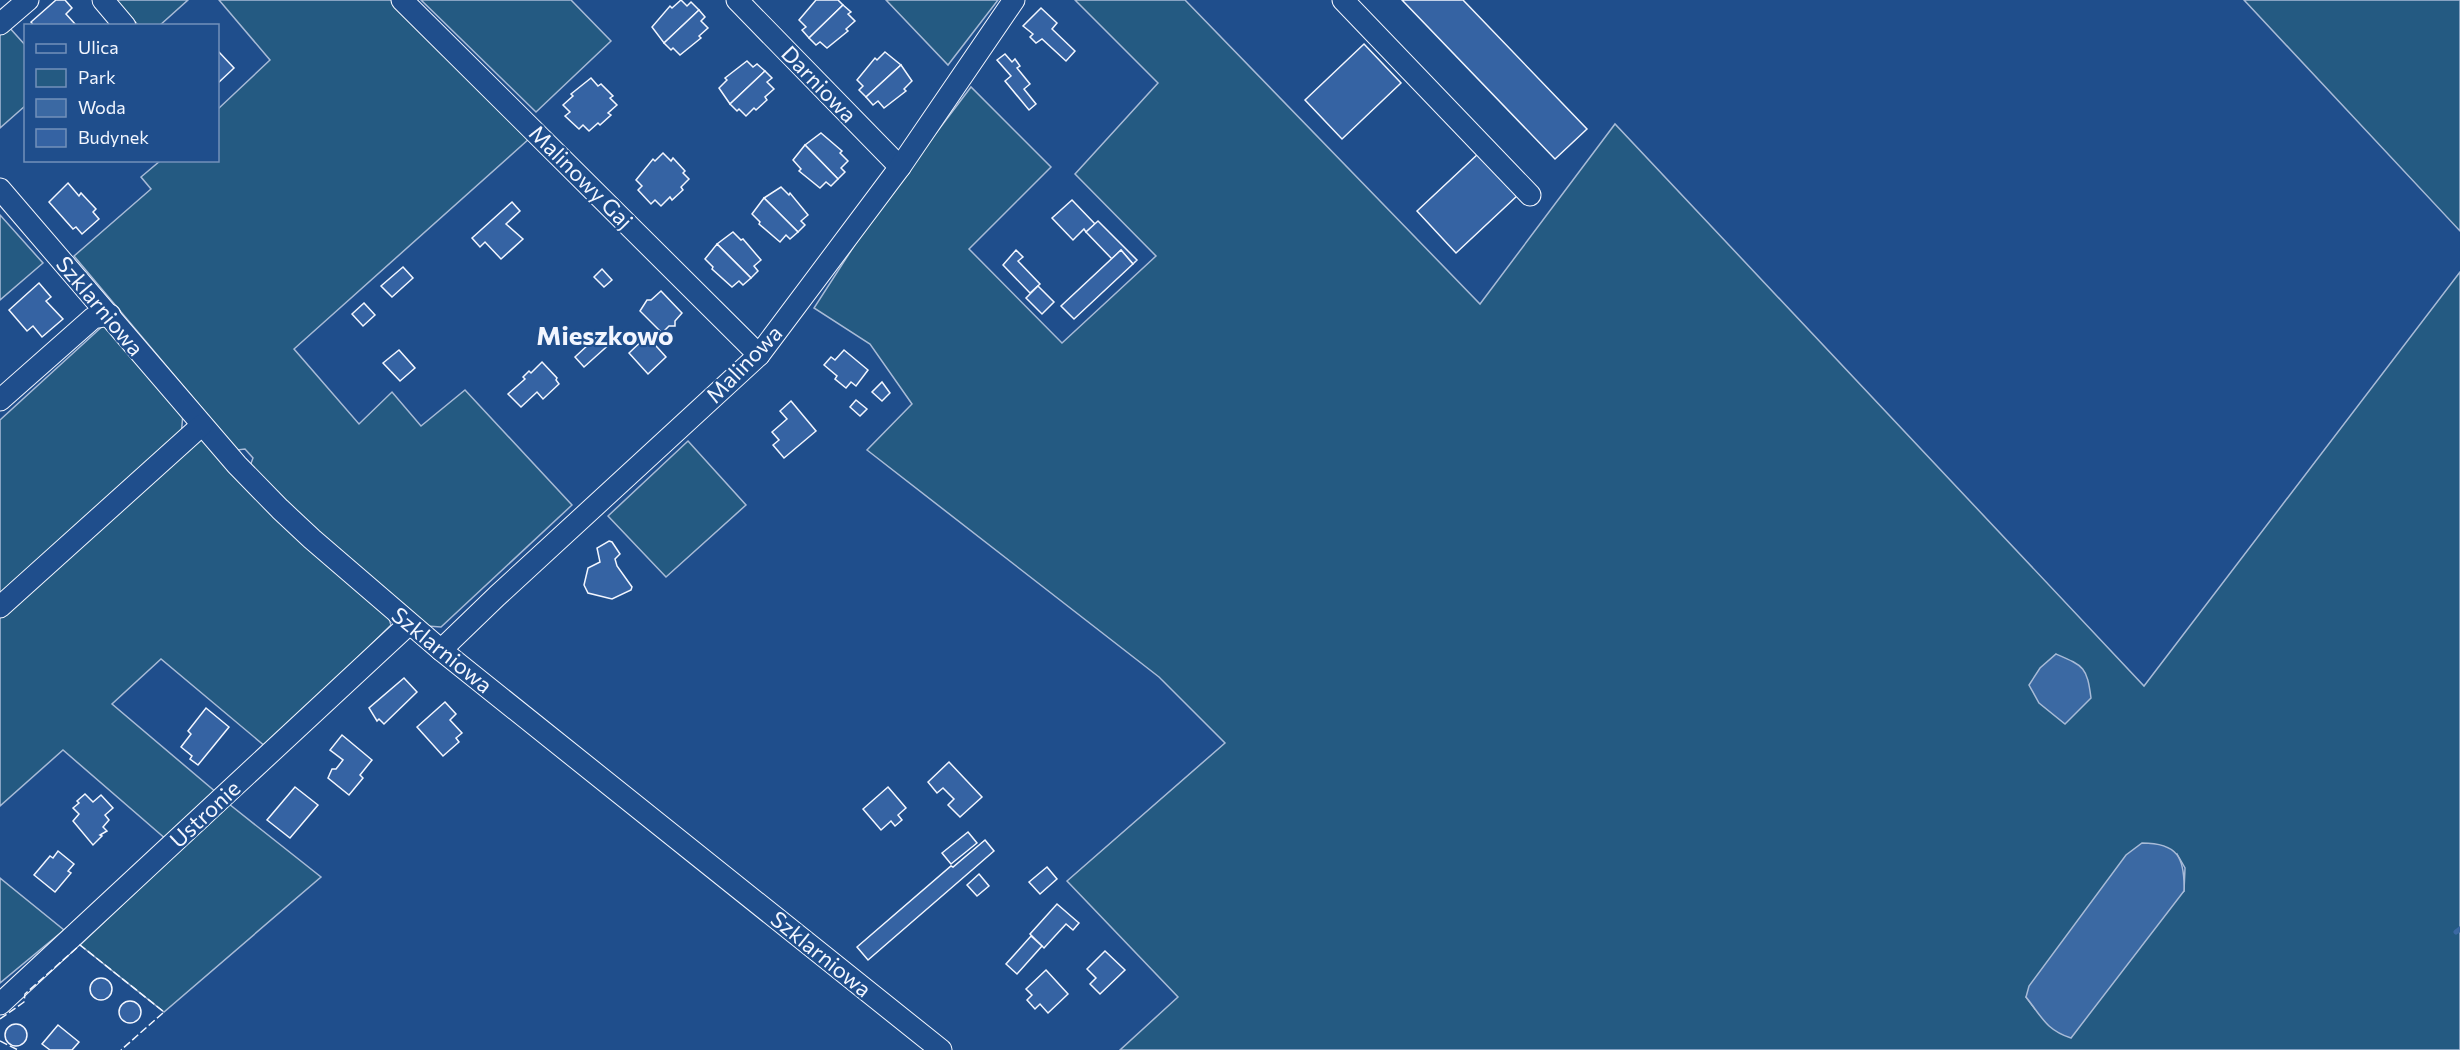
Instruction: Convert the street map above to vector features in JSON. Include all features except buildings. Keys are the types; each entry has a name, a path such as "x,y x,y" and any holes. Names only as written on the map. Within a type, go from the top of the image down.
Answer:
{"street":[{"path":"0,24 28,0"},
{"path":"103,0 123,24"},
{"name":"Malinowy Gaj","path":"402,0 759,355"},
{"name":"Darniowa","path":"737,0 900,167"},
{"name":"Malinowa","path":"441,650 759,355 900,167 1014,0"},
{"path":"1343,0 1530,195"},
{"name":"Szklarniowa","path":"0,189 202,425 280,509 409,624 941,1050"},
{"path":"0,400 93,318 110,315"},
{"path":"0,607 202,425"},
{"name":"Ustronie","path":"0,1004 409,624"}],"green space":[{"path":"115,0 188,0 161,24 137,24"},
{"path":"219,0 392,0 530,138 294,349 359,424 392,392 421,426 465,390 572,505 441,627 427,626 308,526 250,466 253,458 245,449 237,450 74,256 151,189 141,177 159,162 219,162 219,108 270,60"},
{"path":"421,0 571,0 611,41 536,112"},
{"path":"886,0 998,0 948,65"},
{"path":"1075,0 1185,0 1480,304 1615,124 2144,686 2460,272 2460,1050 1120,1050 1178,997 1067,881 1225,743 1159,677 867,450 912,404 870,344 814,308 876,212 971,87 1051,167 969,249 1062,343 1156,256 1075,174 1158,83","holes":["2177,854 2185,868 2184,891 2035,1009 2026,997"]},
{"path":"2244,0 2460,0 2460,231"},
{"path":"8,26 24,44 24,107 0,128 0,33"},
{"path":"0,215 43,263 0,300"},
{"path":"106,323 183,413 181,437 0,600 0,420"},
{"path":"201,436 386,609 391,625 266,747 161,659 112,704 217,793 167,840 63,750 0,806 0,616"},
{"path":"688,441 746,505 666,577 608,516"},
{"path":"229,804 321,877 164,1012 80,945"},
{"path":"0,878 64,930 0,983"}],"water":[{"path":"2056,654 2078,665 2086,674 2091,698 2065,724 2039,703 2029,685 2040,668"},
{"path":"2142,843 2164,846 2177,855 2183,870 2184,891 2071,1038 2063,1035 2045,1022 2026,997 2029,986 2126,855"}],"waterway":[{"path":"2456,932 2460,929"}],"fence":[{"path":"0,1019 24,1002 25,994 80,945 164,1012 121,1050"},
{"path":"0,1041 18,1050"}],"district":[{"name":"Mieszkowo","path":"605,336"}]}
